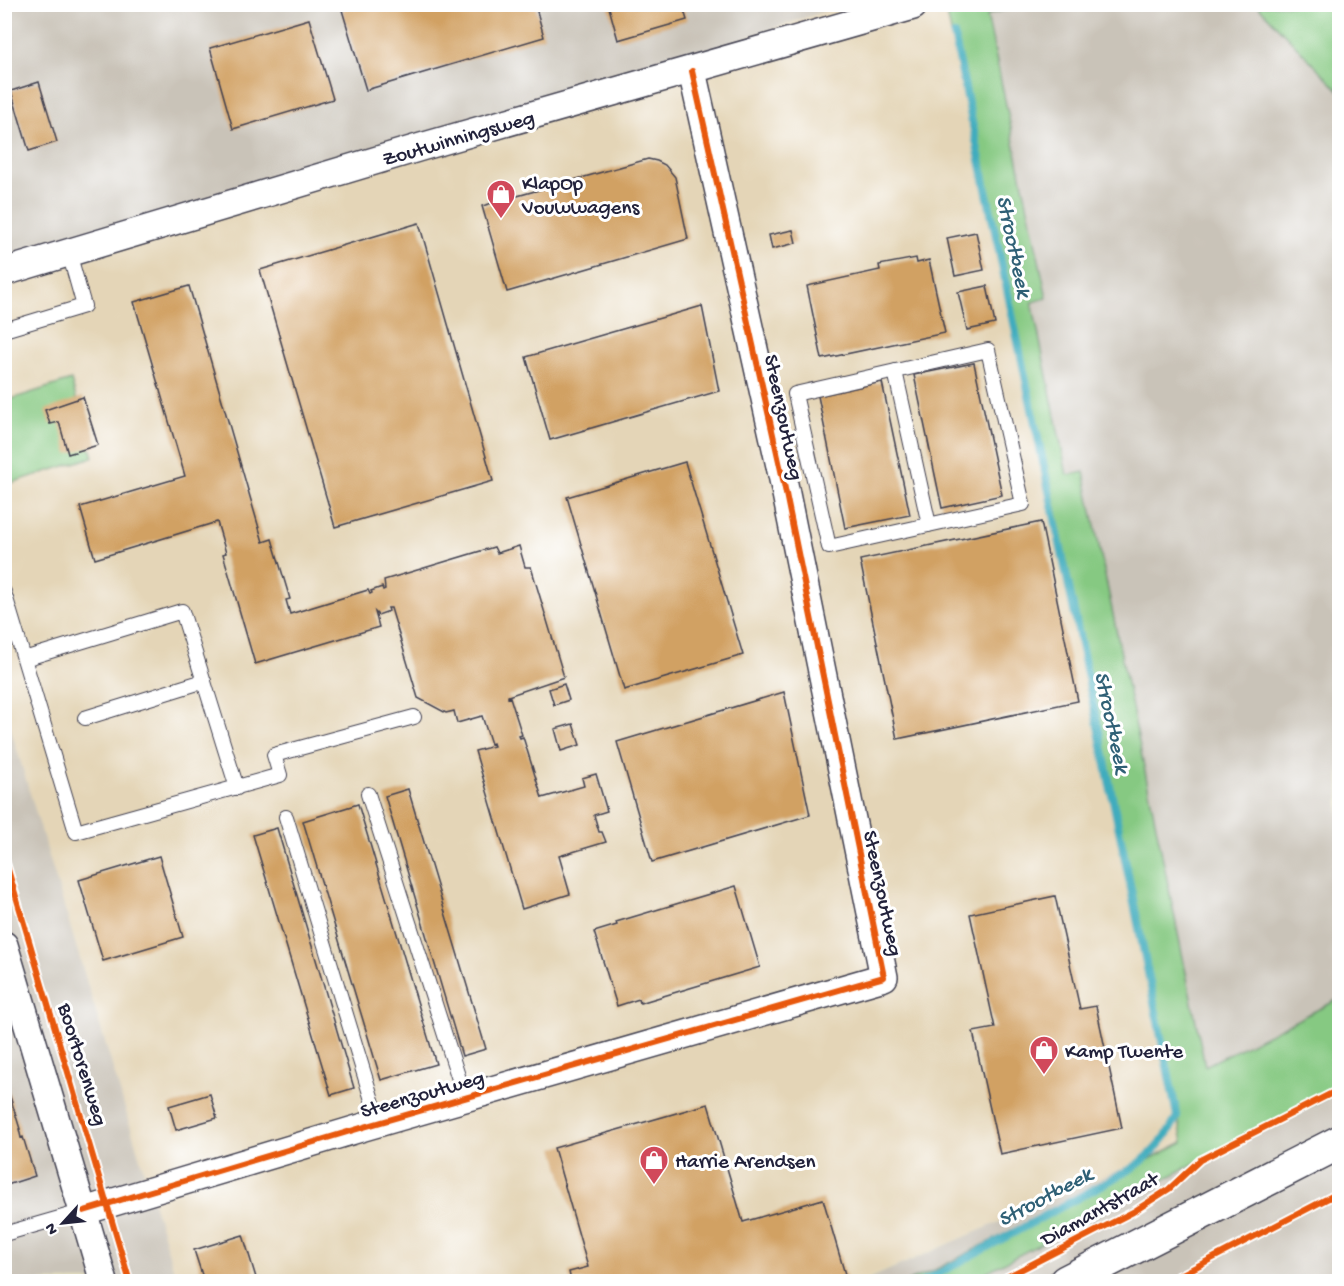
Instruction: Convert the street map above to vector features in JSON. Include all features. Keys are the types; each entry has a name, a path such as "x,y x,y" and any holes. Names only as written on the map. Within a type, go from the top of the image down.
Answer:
{"main road":[{"path":"1066,1281 1340,1142"}],"street":[{"name":"Zoutwinningsweg","path":"4,272 421,147 913,6"},
{"name":"Steenzoutweg","path":"84,1211 884,977 798,481 692,70"},
{"name":"Boortorenweg","path":"4,945 105,1281"}],"lane":[{"path":"4,330 84,306 69,253"},
{"name":"Steenzoutweg","path":"988,350 1023,504 829,547 798,481 795,394 895,371 988,350"},
{"path":"895,371 929,525"},
{"path":"4,592 76,832 280,776 274,755 414,717"},
{"path":"24,659 182,611 237,788"},
{"path":"85,718 204,681"},
{"name":"Steenzoutweg","path":"368,795 465,1098"},
{"name":"Steenzoutweg","path":"286,817 379,1123"},
{"path":"4,1234 84,1211"}],"shaded area":[{"path":"5,4 843,5 5,287"},
{"path":"1022,4 1257,5 1339,91 1339,999 1205,1066 1084,472 1067,475 1032,302 1047,298 987,15"},
{"path":"843,5 945,5 1052,489 1183,1142 861,1281 177,1281 5,710 4,287"},
{"path":"5,710 177,1281 5,1281"},
{"path":"1339,1062 1339,1281 861,1282 1183,1142"}],"green space":[{"path":"945,5 1022,5 987,15 1047,298 1032,302 1067,475 1084,472 1205,1066 1339,999 1340,1091 969,1281 907,1282 935,1270 1183,1142 1052,489"},
{"path":"1257,5 1330,5 1339,14 1339,91"},
{"path":"71,380 93,457 5,485 5,401"}],"building":[{"path":"359,4 535,4 544,37 366,90 342,10"},
{"path":"608,4 682,4 687,20 618,40"},
{"path":"722,4 741,4 742,5 723,10"},
{"path":"309,19 333,99 233,129 210,48"},
{"path":"39,82 57,142 29,151 11,91"},
{"path":"648,159 665,165 675,177 688,239 507,292 482,206"},
{"path":"419,223 493,481 335,527 260,270"},
{"path":"793,230 796,243 772,249 769,235"},
{"path":"976,232 984,270 955,276 947,238"},
{"path":"916,258 917,263 929,260 945,333 822,359 807,286 880,270 879,265"},
{"path":"189,286 263,542 272,539 290,599 286,600 290,614 368,590 370,594 371,591 382,587 383,590 385,589 384,580 494,547 497,553 519,546 525,567 531,567 564,677 508,696 522,735 519,736 523,737 542,798 584,786 582,778 596,774 607,811 594,815 599,832 602,832 606,842 559,856 570,894 522,909 475,751 494,746 493,743 491,744 482,716 457,723 454,711 446,713 418,698 391,608 378,615 375,612 379,627 255,664 223,554 226,553 217,522 95,559 80,507 185,476 134,302"},
{"path":"987,286 995,324 967,330 958,292"},
{"path":"702,306 719,391 550,440 526,357"},
{"path":"974,363 1002,495 942,508 914,375"},
{"path":"882,382 910,515 845,528 818,396"},
{"path":"83,397 98,445 68,454 59,422 50,424 45,410"},
{"path":"685,462 743,655 624,690 567,497"},
{"path":"1041,522 1078,701 897,739 860,560"},
{"path":"564,684 569,700 554,705 549,689"},
{"path":"784,692 810,815 652,862 617,742"},
{"path":"573,724 580,745 561,751 555,729"},
{"path":"408,789 486,1049 462,1056 385,796"},
{"path":"358,804 436,1064 381,1080 303,821"},
{"path":"277,828 354,1088 331,1095 253,835"},
{"path":"159,856 183,937 103,961 79,880"},
{"path":"736,886 760,967 640,1003 639,999 617,1006 594,932 617,925 616,922"},
{"path":"1055,896 1080,1009 1096,1006 1122,1128 1000,1154 973,1032 995,1028 970,914"},
{"path":"4,1077 21,1138 23,1137 35,1176 4,1186"},
{"path":"210,1094 217,1118 176,1130 169,1106"},
{"path":"708,1104 743,1222 823,1199 847,1281 571,1281 569,1272 588,1267 554,1148"},
{"path":"243,1235 257,1281 204,1281 194,1250"}],"waterway":[{"name":"Strootbeek","path":"923,1282 1133,1168 1158,1145 1169,1132 1177,1116 954,35"}],"cycle path":[{"path":"84,1211 364,1127 884,977 784,484 692,71"},
{"path":"4,856 130,1282"},
{"name":"Diamantstraat","path":"997,1282 1133,1212 1169,1189 1200,1160 1340,1089"},
{"path":"1167,1282 1340,1192"}],"place":[{"name":"KlapOp Vouwwagens","path":"501,220"},
{"name":"Kamp Twente","path":"1044,1076"},
{"name":"Harrie Arendsen","path":"654,1186"}]}
